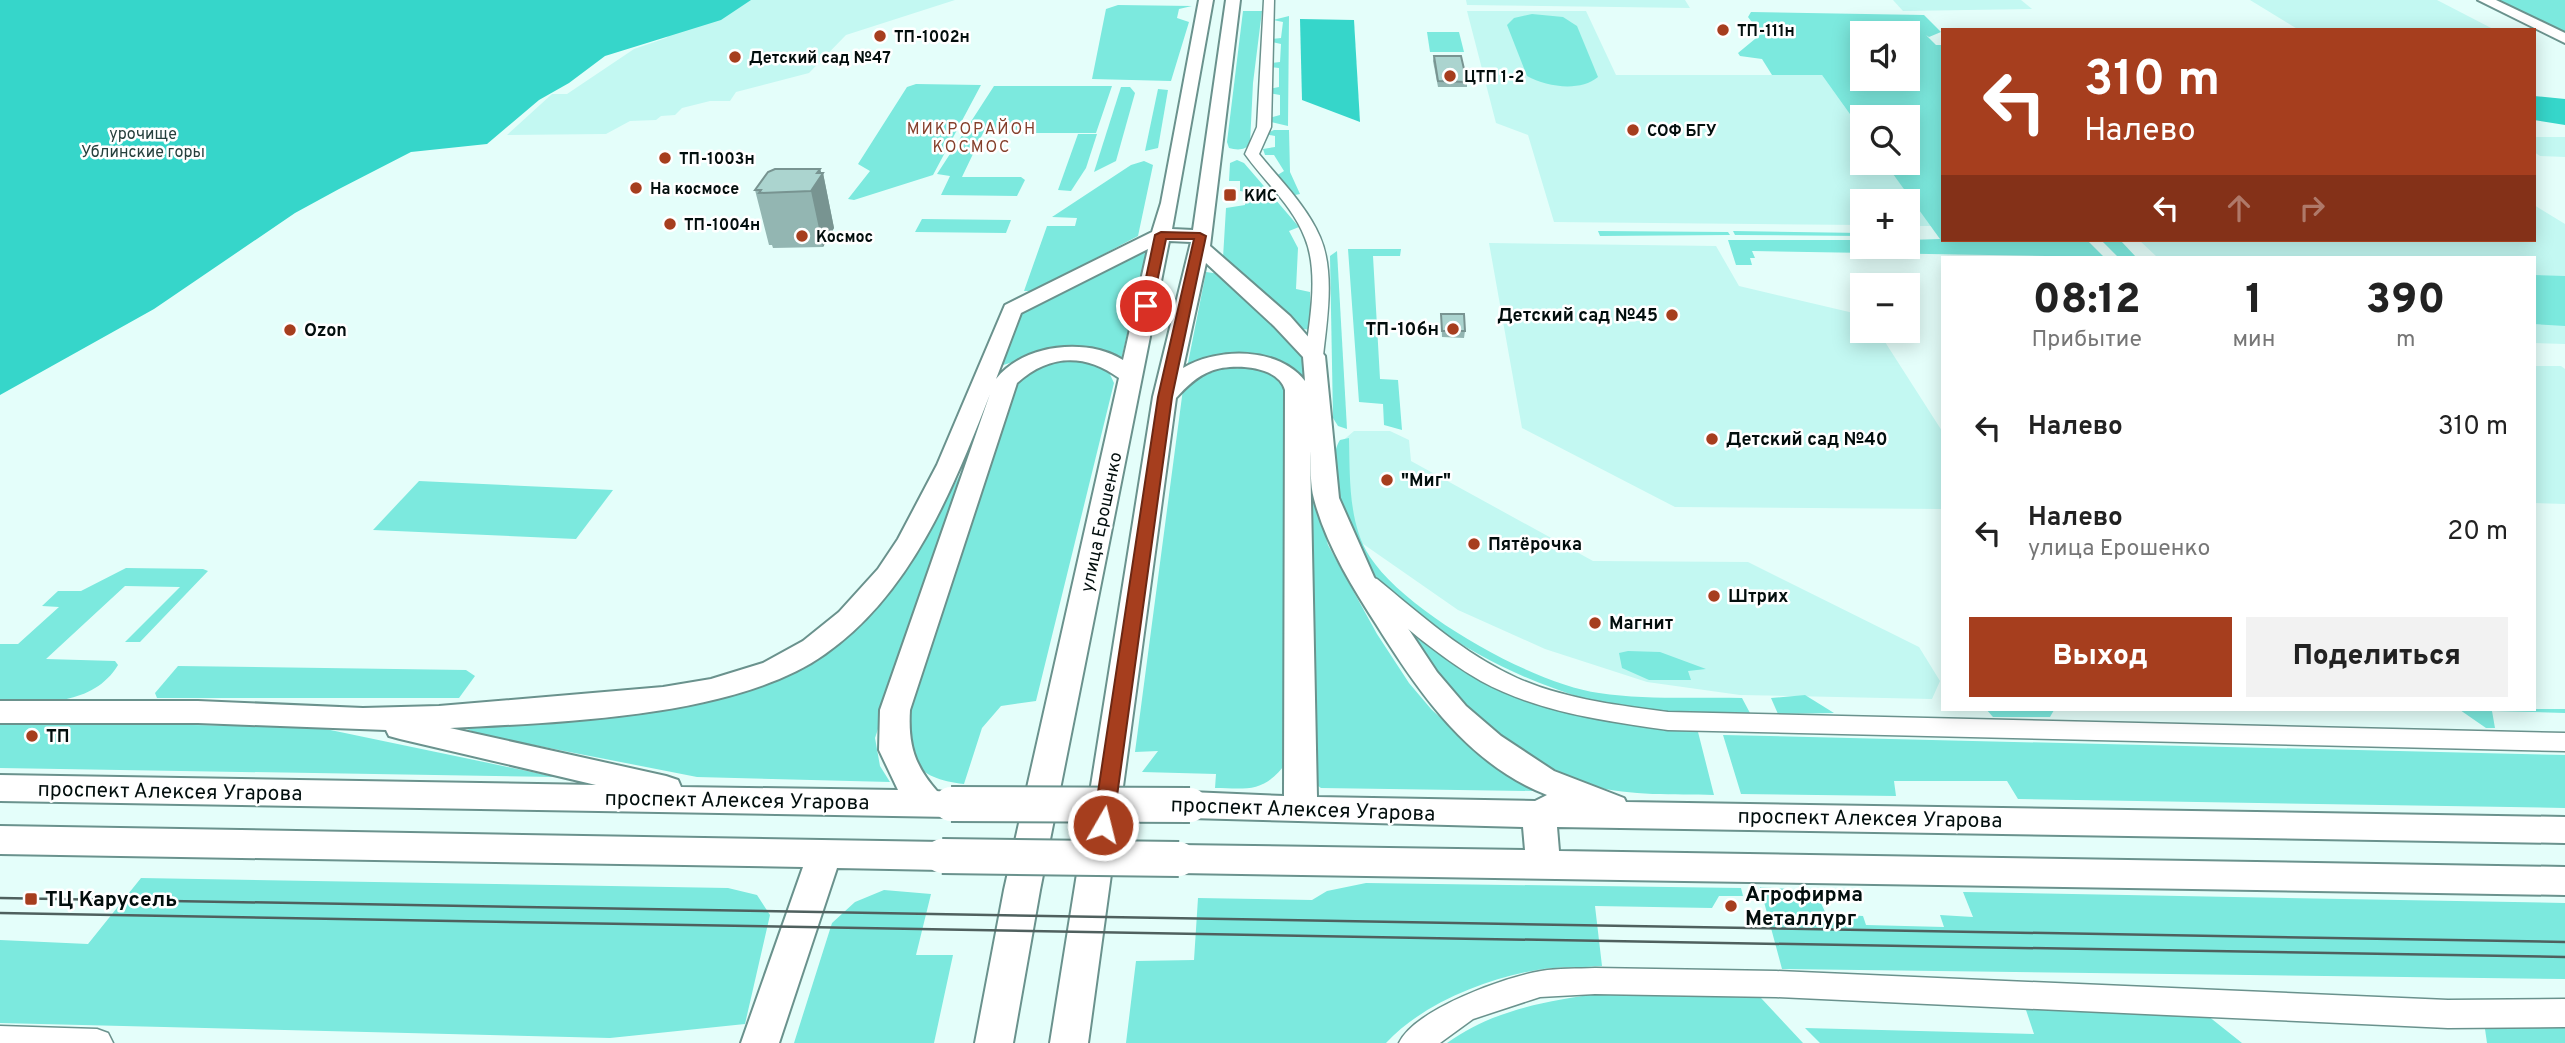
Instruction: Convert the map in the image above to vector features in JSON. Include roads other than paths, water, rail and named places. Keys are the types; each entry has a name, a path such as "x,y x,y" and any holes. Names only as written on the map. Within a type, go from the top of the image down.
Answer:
{"main road":[{"name":"улица Ерошенко","path":"993,1043 1022,890 1170,203 1206,0"},
{"path":"1069,1043 1097,869 1165,397 1200,242 1233,0"},
{"path":"2473,0 2529,28"},
{"path":"2485,0 2565,39"},
{"path":"2536,32 2565,46"},
{"path":"0,712 265,714 360,719 466,717 671,699 751,679 795,659 827,639 859,609 882,582 922,524 951,467 1012,309 1161,235 1200,242 1282,321 1314,356 1326,498 1360,577 1426,680 1455,714 1490,744 1543,780 1584,798 1637,815"},
{"path":"939,803 897,764 892,736 895,710 1001,390 1014,372 1055,355 1083,352 1107,359 1132,376"},
{"path":"1165,397 1190,373 1205,365 1224,361 1264,364 1282,371 1294,383 1298,455 1301,810"},
{"path":"360,719 719,801"},
{"path":"1543,780 1554,791 1556,799 1552,808 1539,814 1543,866"},
{"name":"проспект Алексея Угарова","path":"0,788 719,801 1190,805 1301,810 2565,830"},
{"path":"0,840 2565,881"},
{"path":"760,1043 825,853"}],"street":[{"path":"1269,0 1264,127 1252,154 1307,226 1316,246 1318,330 1314,356"},
{"path":"1360,577 1441,644 1492,676 1539,694 1609,713 1706,722 2059,727 2565,741"},
{"path":"1415,1043 1463,1009 1539,985 1595,981 1790,984 2448,1014 2565,1013"},
{"path":"0,1041 97,1043"}],"tram line":[{"path":"0,898 2565,942"},
{"path":"0,913 2565,957"}],"place":[{"name":"ТП-111н","path":"1723,30"},
{"name":"ТП-1002н","path":"880,36"},
{"name":"Детский сад №47","path":"735,57"},
{"name":"ЦТП 1-2","path":"1450,76"},
{"name":"СОФ БГУ","path":"1633,130"},
{"name":"ТП-1003н","path":"665,158"},
{"name":"На космосе","path":"636,188"},
{"name":"КИС","path":"1230,195"},
{"name":"ТП-1004н","path":"670,224"},
{"name":"Космос","path":"802,236"},
{"name":"Детский сад №45","path":"1672,315"},
{"name":"ТП-106н","path":"1453,329"},
{"name":"Ozon","path":"290,330"},
{"name":"Детский сад №40","path":"1712,439"},
{"name":"\"Миг\"","path":"1387,480"},
{"name":"Пятёрочка","path":"1474,544"},
{"name":"Штрих","path":"1714,596"},
{"name":"Магнит","path":"1595,623"},
{"name":"ТП","path":"32,736"},
{"name":"ТЦ Карусель","path":"31,899"},
{"name":"Агрофирма Металлург","path":"1731,906"}],"district":[{"name":"МИКРОРАЙОН КОСМОС","path":"972,137"}],"park label":[{"name":"урочище Ублинские горы","path":"143,142"}]}
